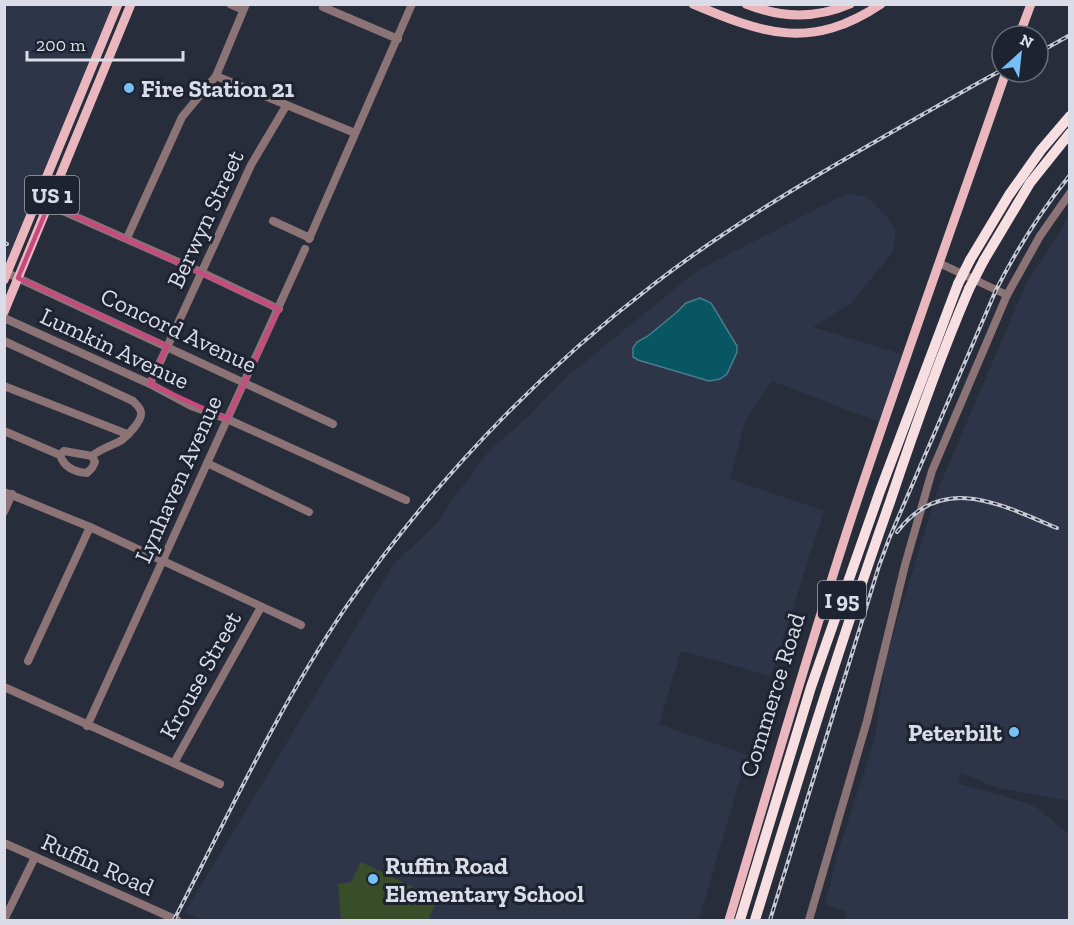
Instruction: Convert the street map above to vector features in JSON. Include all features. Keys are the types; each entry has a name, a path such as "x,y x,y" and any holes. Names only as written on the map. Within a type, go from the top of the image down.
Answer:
{"highway":[{"name":"I 95","path":"740,921 811,687 880,491 958,284 1009,195 1041,150 1070,116"},
{"name":"I 95","path":"755,921 843,637 950,334 984,260 1030,183 1070,133"}],"main road":[{"name":"US 1","path":"6,277 118,4"},
{"name":"US 1","path":"4,312 131,4"},
{"path":"693,4 751,27 789,34 817,32 837,27 863,16 881,4"},
{"path":"746,4 770,12 798,16 825,13 850,4"},
{"path":"1023,24 1030,4"},
{"name":"Commerce Road","path":"729,921 850,525 1002,84"},
{"name":"Commerce Road","path":"724,921 858,486 922,302 933,279"}],"street":[{"path":"230,4 239,8 245,6"},
{"path":"273,221 309,238 412,4"},
{"path":"127,238 182,117 216,76 245,6"},
{"path":"323,7 398,39"},
{"path":"216,76 355,134"},
{"name":"Berwyn Street","path":"150,384 251,165 286,106"},
{"path":"809,921 867,721 905,565 932,471 1007,295 1040,236 1070,193"},
{"path":"38,200 127,238 279,309"},
{"name":"Lynhaven Avenue","path":"87,726 305,249"},
{"path":"939,263 1007,295"},
{"name":"Concord Avenue","path":"6,277 18,278 333,424"},
{"name":"Lumkin Avenue","path":"4,318 150,384 191,406 227,419 405,500"},
{"path":"4,341 133,401 139,407 141,416 123,439 99,450 92,456"},
{"path":"4,386 127,434"},
{"path":"4,431 60,455 64,464 71,469 87,473 95,462 92,456 72,451 64,451 60,455"},
{"path":"207,463 309,512"},
{"path":"4,512 8,493 90,527 301,625"},
{"path":"28,661 90,527"},
{"name":"Krouse Street","path":"174,763 261,607"},
{"path":"4,687 87,726 220,783"},
{"name":"Ruffin Road","path":"4,843 177,921"},
{"path":"4,920 35,857"}],"highlighted area":[{"path":"49,204 279,309 227,419 150,384 167,346 18,278"}],"shaded area":[{"path":"5,5 112,5 5,268"},
{"path":"846,194 865,196 886,215 896,230 893,252 851,303 813,327 901,354 889,397 879,422 772,381 745,421 730,479 824,511 771,676 681,651 659,724 747,755 699,920 202,920 185,912 393,565 441,519 489,451 529,416 564,379 698,270"},
{"path":"1067,220 1070,221 1069,801 998,788 961,773 957,783 1027,803 1037,808 1069,834 1069,920 845,920 847,912 825,904 840,845 875,739 885,661 937,492 1026,284"},
{"path":"700,298 711,303 737,346 737,352 727,374 720,379 709,381 633,357 633,348 637,342 648,336 686,303"}],"green space":[{"path":"361,862 438,899 428,920 341,920 338,884 351,882"}],"railway":[{"path":"1050,46 1070,35"},
{"path":"174,920 254,763 320,647 377,564 448,477 486,435 567,356 610,319 684,262 746,219 809,180 990,77"},
{"path":"770,920 889,539 996,290 1030,231 1070,175"},
{"path":"897,532 915,514 934,503 953,498 994,503 1057,528"}],"place":[{"name":"Fire Station 21","path":"129,88"},
{"name":"Peterbilt","path":"1014,732"},
{"name":"Ruffin Road Elementary School","path":"373,879"}]}
